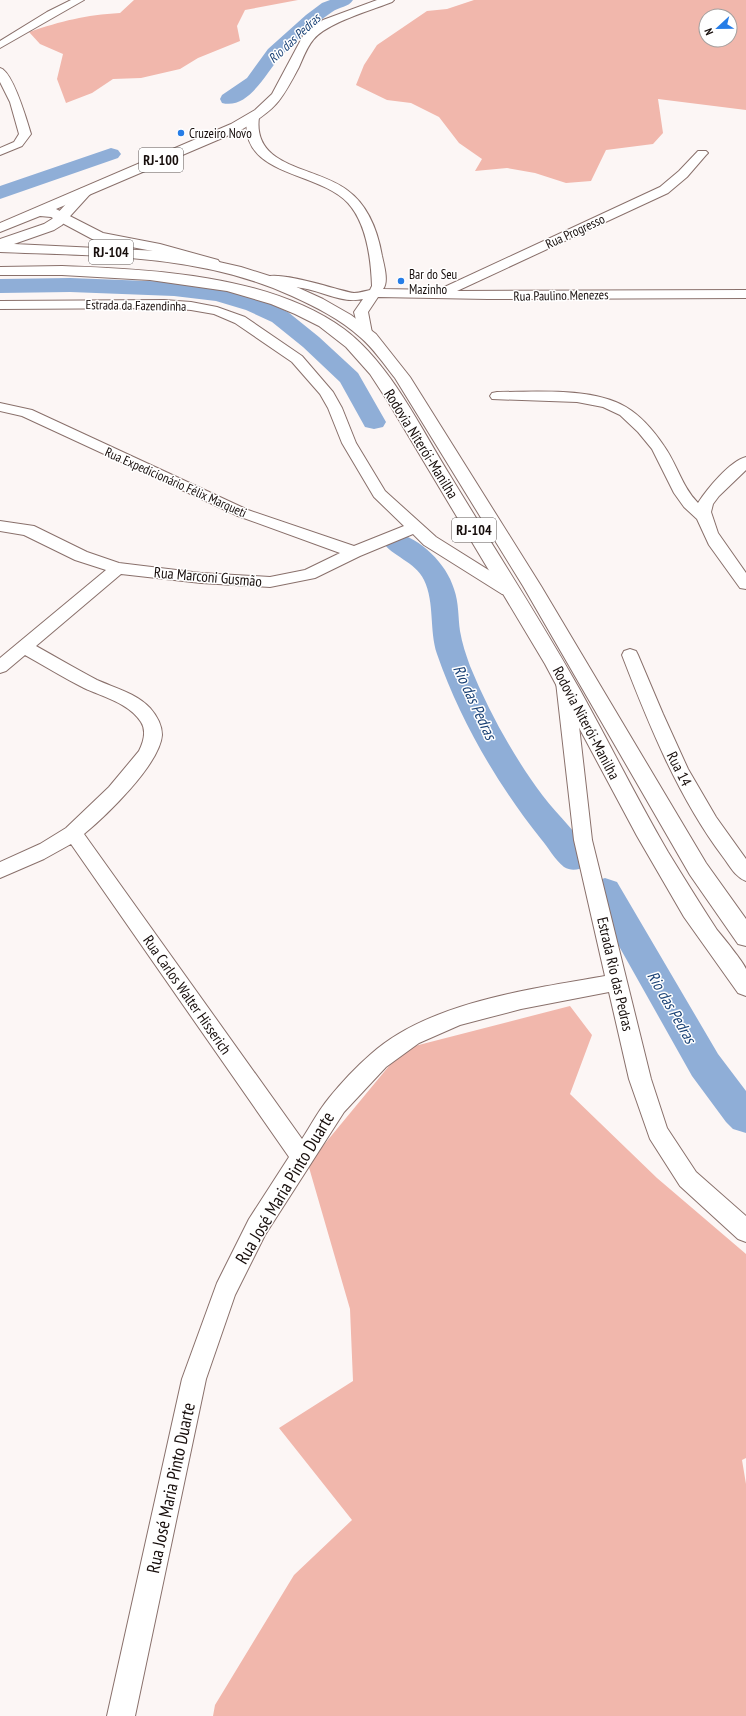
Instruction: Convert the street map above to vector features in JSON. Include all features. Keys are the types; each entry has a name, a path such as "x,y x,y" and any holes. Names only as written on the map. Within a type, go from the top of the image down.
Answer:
{"main road":[{"name":"RJ-100","path":"0,228 236,127 255,116 270,105 278,95 308,37 327,24 388,0"},
{"path":"3,247 43,230 61,217 85,192"},
{"path":"81,228 78,216 79,207 85,192"},
{"path":"37,212 49,212 99,237 160,248 213,263"},
{"name":"Rodovia Niterói-Manilha","path":"3,247 150,254 213,263 269,279 324,305 365,333 382,350 402,377 532,586 698,869 746,937"},
{"path":"0,264 58,269"},
{"name":"Rodovia Niterói-Manilha","path":"0,271 58,269 171,277 218,284 261,295 294,308 337,331 367,360 392,394 448,486 508,590 565,682 670,878 704,929 746,986"}],"street":[{"path":"0,45 51,14 79,0"},
{"path":"0,71 16,102 25,134 18,144 0,152"},
{"path":"254,138 255,116"},
{"path":"236,127 254,138 268,157 337,188 352,201 363,217 373,244 379,282 376,293 361,312 365,333"},
{"name":"Rua Progresso","path":"437,295 664,190 702,153"},
{"name":"Rua Paulino Menezes","path":"269,279 304,284 344,295 368,296 376,293 437,295 746,294"},
{"name":"Estrada da Fazendinha","path":"0,305 164,304 197,307 217,311 240,320 267,337 297,360 326,392 335,408 349,443 379,494 414,528 453,557 508,590"},
{"path":"497,396 572,398 601,402 621,409 655,443 670,468 678,488 690,505 703,516"},
{"name":"Rua Expedicionário Félix Marqueti","path":"0,407 26,413 243,513 354,552"},
{"path":"746,462 716,489 704,505 703,516 709,532 746,584"},
{"name":"Rua Marconi Gusmão","path":"0,526 28,530 81,556 118,568 201,578 270,582 309,574 354,552 414,528"},
{"path":"0,668 118,568"},
{"path":"0,870 40,852 73,833 100,808 137,766 150,747 154,730 148,717 129,701 90,683 24,647"},
{"name":"Rua 14","path":"630,656 672,758 699,807 730,853 746,873"},
{"name":"Estrada Rio das Pedras","path":"565,682 583,840 640,1080 658,1132 688,1178 746,1230"},
{"name":"Rua Carlos Walter Hisserich","path":"73,833 302,1157"},
{"name":"Rua José Maria Pinto Duarte","path":"121,1716 194,1379 225,1291 257,1227 336,1105 379,1060 412,1037 456,1017 571,989 617,982"}],"shaded area":[{"path":"134,0 298,0 245,10 237,26 240,41 198,58 180,69 141,78 113,79 92,93 66,103 57,79 63,54 40,44 29,32 74,19 120,13"},
{"path":"474,0 746,0 746,110 658,99 663,133 653,144 606,150 591,181 566,183 535,173 507,168 475,171 482,159 459,143 439,117 411,103 387,100 356,85 364,65 377,45 427,11 447,9"},
{"path":"570,1006 592,1035 570,1094 657,1178 746,1254 746,1458 742,1460 746,1484 746,1716 213,1716 215,1705 294,1575 352,1520 279,1428 353,1381 350,1309 308,1164 403,1049"}],"waterway":[{"name":"Rio das Pedras","path":"229,99 253,82 274,53 312,19 328,7 345,0"},
{"name":"Rio das Pedras","path":"0,193 111,154"},
{"path":"0,286 70,285 174,289 217,295 254,305 280,317 311,342 350,378 374,422"},
{"name":"Rio das Pedras","path":"0,289 11,287"},
{"name":"Rio das Pedras","path":"395,541 420,558 437,580 441,589 444,604 446,633 449,645 454,661 481,722 492,743 531,803 576,858"},
{"name":"Rio das Pedras","path":"605,891 656,977 705,1065 746,1117"}],"place":[{"name":"Cruzeiro Novo","path":"181,133"},
{"name":"Bar do Seu Mazinho","path":"401,281"}]}
